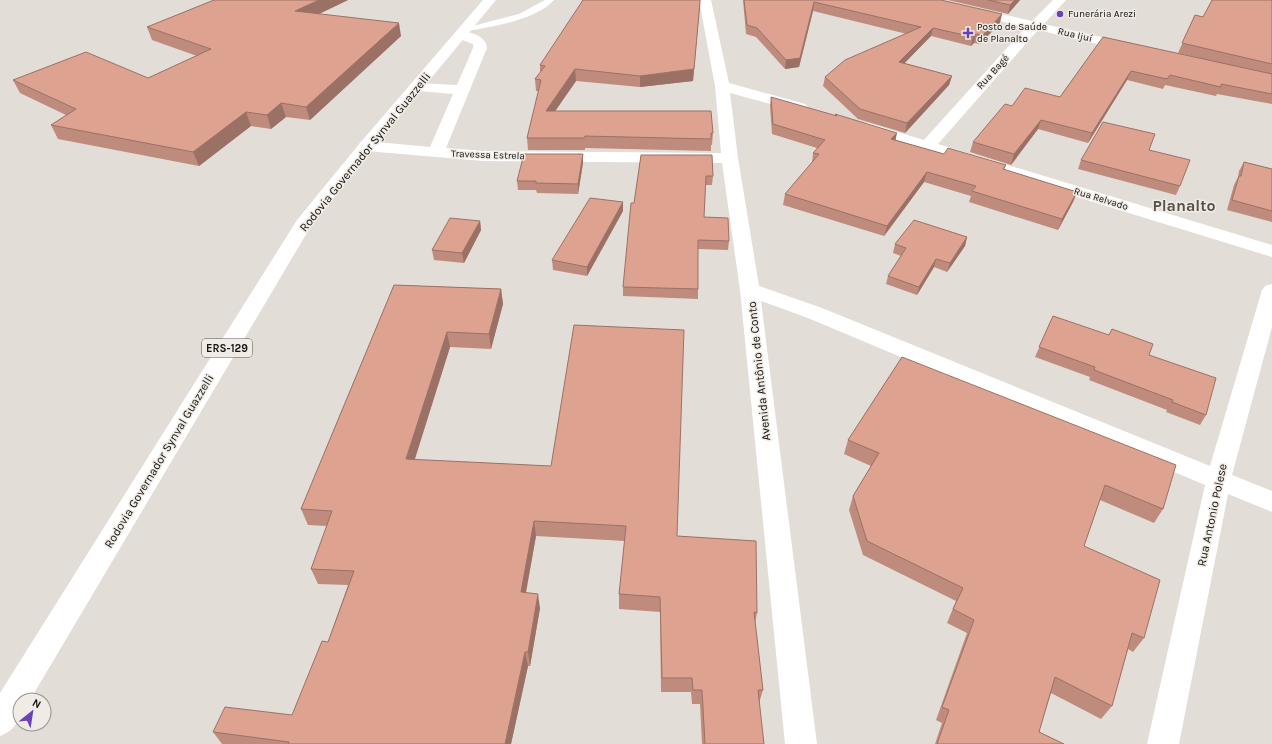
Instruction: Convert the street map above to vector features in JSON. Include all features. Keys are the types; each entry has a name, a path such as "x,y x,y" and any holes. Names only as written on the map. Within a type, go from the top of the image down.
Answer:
{"street":[{"name":"Rodovia Governador Synval Guazzelli","path":"0,721 303,224 366,146 418,87 490,0"},
{"name":"Avenida Antônio de Conto","path":"706,0 722,86 730,158 750,290 801,744"},
{"name":"Rua Ijuí","path":"925,0 1142,50"},
{"name":"Rua Bagé","path":"927,146 1060,0"},
{"path":"436,152 480,44 465,31"},
{"path":"722,86 814,111"},
{"path":"418,87 462,90"},
{"name":"Rua Relvado","path":"852,123 1272,251"},
{"name":"Travessa Estrela","path":"366,146 483,156 730,158"},
{"path":"750,290 815,313 1272,502"},
{"name":"Rua Antonio Polese","path":"1164,744 1218,480 1272,290"}],"lane":[{"path":"465,31 527,13 550,0"}],"building":[{"path":"214,0 319,0 295,11 399,23 306,107 281,103 267,115 246,112 193,152 51,125 76,109 13,80 86,52 148,78 211,49 147,27"},
{"path":"583,0 700,0 694,69 640,76 575,69 546,111 711,111 713,133 711,133 711,139 585,136 584,138 527,138 541,80 535,79 545,66 540,65"},
{"path":"744,0 941,0 1002,14 983,35 976,34 973,37 933,28 899,62 952,76 907,123 860,109 825,77 845,60 921,27 814,2 800,58 786,60 757,28 747,25"},
{"path":"988,0 1015,0 1010,5"},
{"path":"1212,0 1272,0 1272,64 1182,43 1195,15 1203,17"},
{"path":"1103,37 1272,74 1272,94 1221,84 1221,87 1170,75 1167,79 1131,71 1092,133 1041,120 1014,154 973,142 1005,104 1012,106 1025,88 1060,97"},
{"path":"771,97 837,116 835,114 897,133 891,139 944,154 948,148 1006,165 1003,169 1077,192 1062,219 972,191 976,186 927,172 887,226 785,194 819,154 813,153 825,140 773,124"},
{"path":"1103,122 1155,134 1149,150 1190,160 1180,186 1081,160"},
{"path":"524,154 583,154 578,184 517,181"},
{"path":"641,155 712,155 713,176 706,176 704,217 728,218 729,241 698,240 698,289 623,287 631,203 634,203"},
{"path":"1244,162 1272,169 1272,211 1232,200 1239,176 1241,176"},
{"path":"590,198 623,202 587,267 552,260"},
{"path":"450,218 480,221 462,253 432,250"},
{"path":"914,220 967,237 950,263 936,259 919,287 888,276 906,248 895,244"},
{"path":"394,285 501,289 489,334 447,332 406,459 551,466 574,325 684,330 677,536 756,541 757,613 754,612 763,690 758,690 764,744 705,744 702,690 693,690 692,678 662,678 660,597 619,594 626,526 534,521 521,592 538,594 528,652 525,652 505,744 288,744 289,742 213,732 225,707 292,715 322,641 328,642 354,571 311,569 332,511 301,509"},
{"path":"1053,316 1109,335 1112,329 1153,344 1149,355 1216,378 1206,415 1172,402 1173,400 1094,370 1095,367 1039,347"},
{"path":"902,357 1176,465 1163,509 1105,485 1084,546 1160,580 1144,638 1132,633 1112,706 1055,677 1039,732 1064,744 937,744 949,710 942,707 974,620 953,609 963,588 867,541 853,496 879,453 848,440"}],"place":[{"name":"Funerária Arezi","path":"1060,14"},
{"name":"Posto de Saúde de Planalto","path":"968,33"}],"district":[{"name":"Planalto","path":"1184,205"}]}
